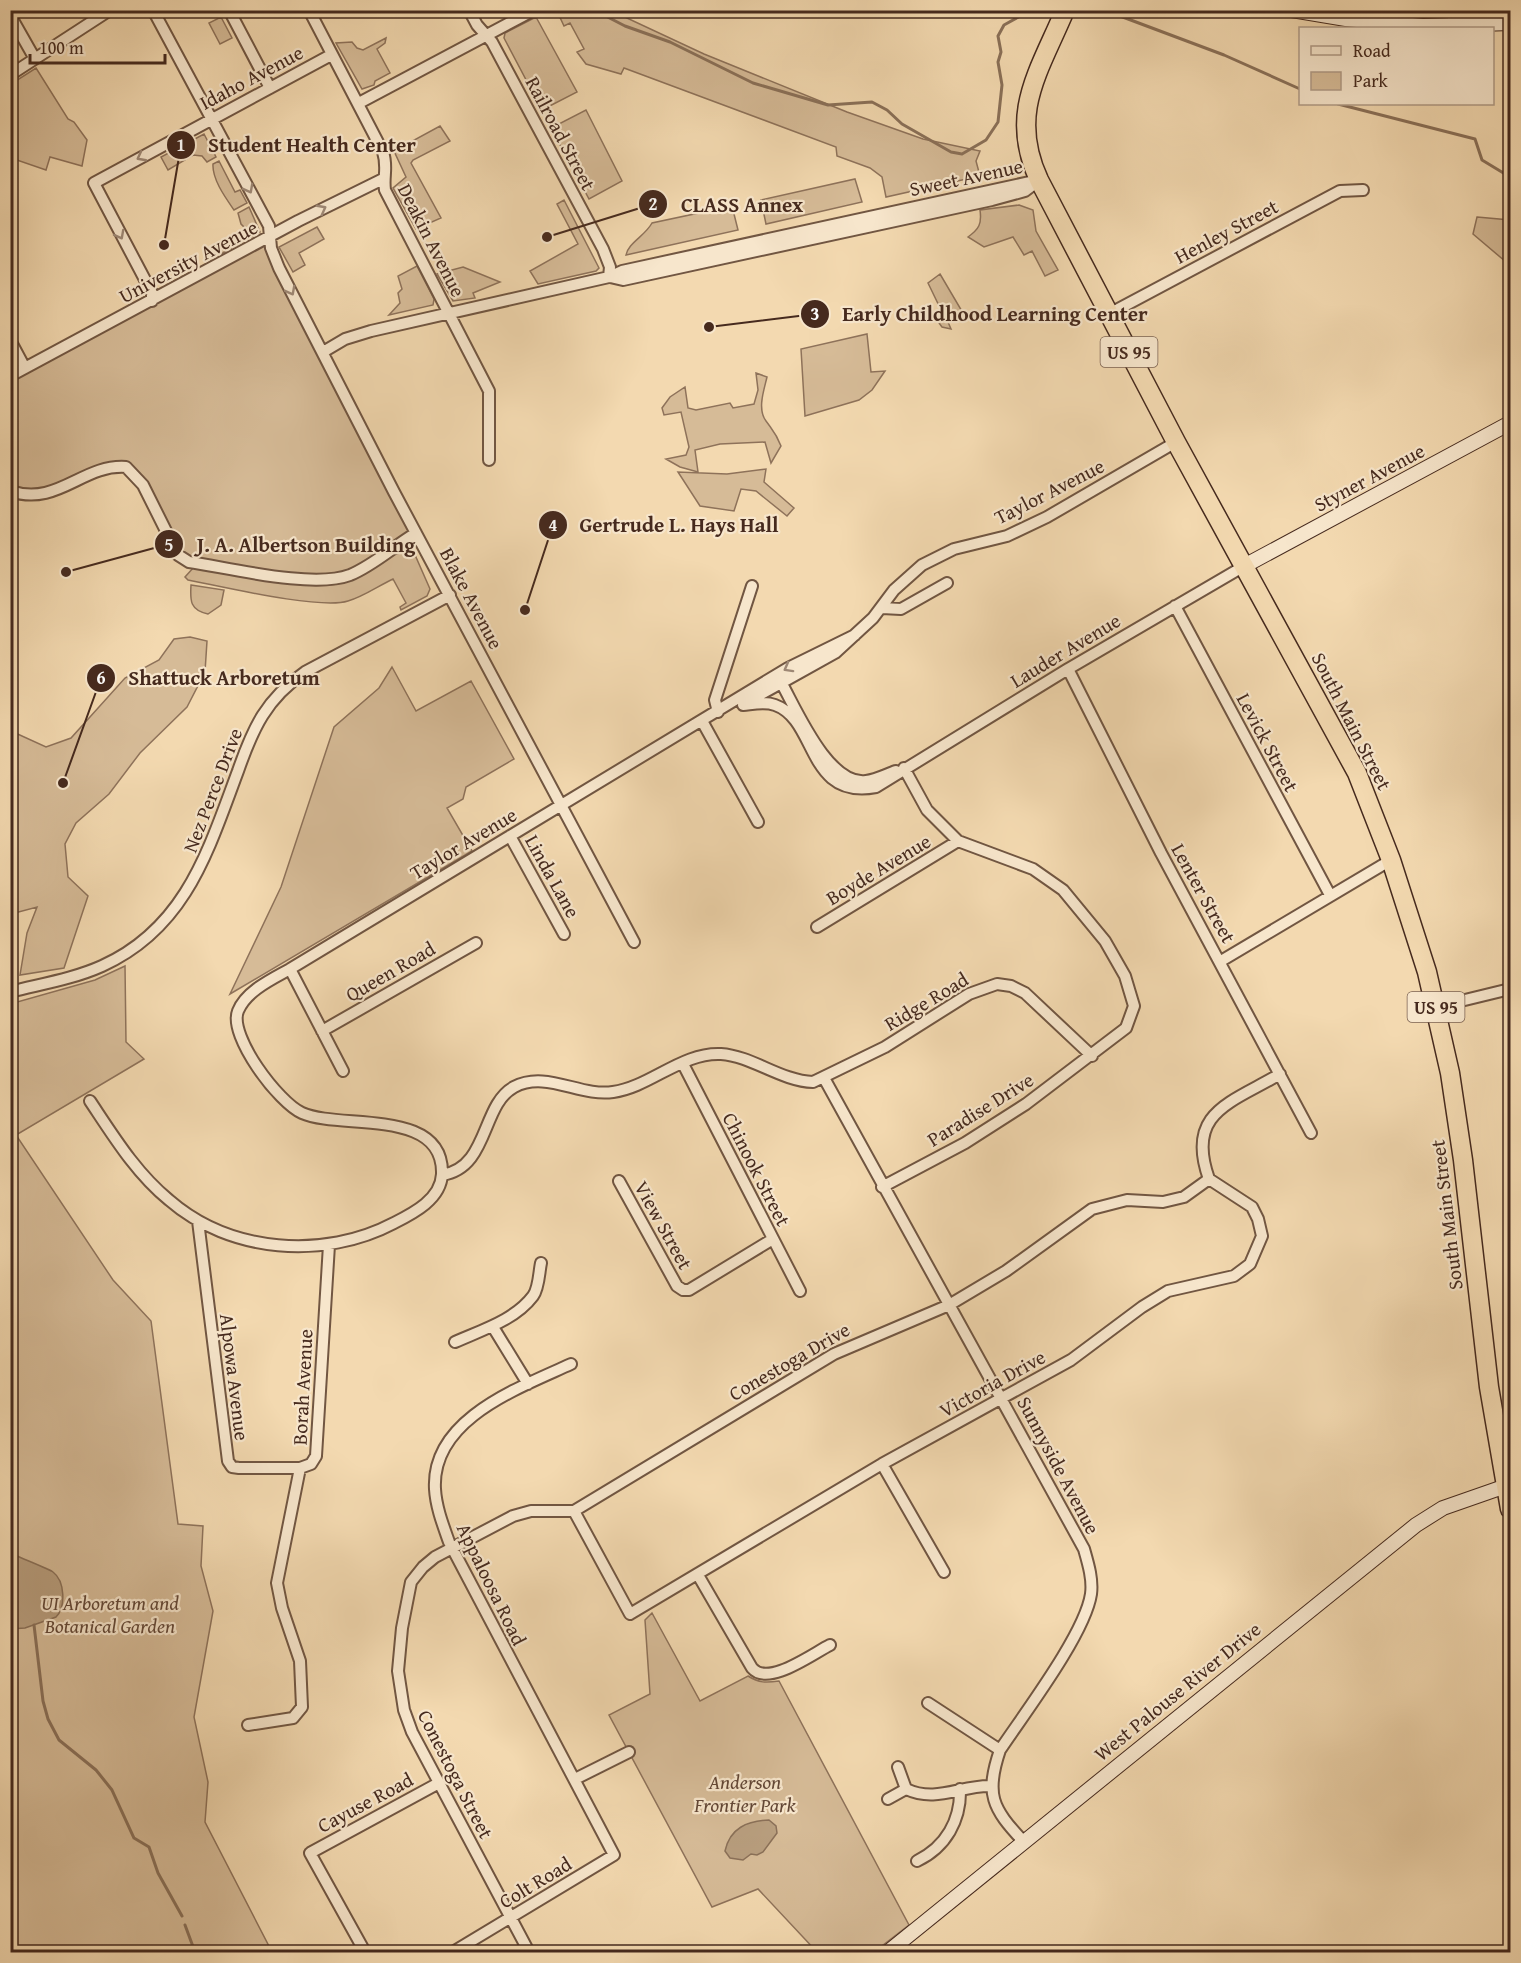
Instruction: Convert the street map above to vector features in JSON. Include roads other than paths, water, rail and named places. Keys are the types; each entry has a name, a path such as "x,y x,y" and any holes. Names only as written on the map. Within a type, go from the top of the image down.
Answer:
{"highway":[{"name":"South Main Street","path":"1065,10 1030,88 1026,108 1028,150 1040,180 1176,442 1246,566 1357,773 1384,864 1436,1008 1450,1074 1463,1160 1489,1387 1508,1485 1510,1509"}],"street":[{"path":"10,75 110,10"},
{"name":"Blake Avenue","path":"153,10 269,226 271,248 279,268 416,533 634,942"},
{"path":"229,10 270,88"},
{"name":"Deakin Avenue","path":"309,10 383,152 387,165 383,179 385,190 489,391 489,460"},
{"name":"Railroad Street","path":"470,10 485,35 492,42 608,260 609,277"},
{"path":"359,103 534,10"},
{"path":"1292,10 1382,24 1454,26 1510,23"},
{"path":"1453,10 1454,26"},
{"path":"10,15 34,59"},
{"name":"Idaho Avenue","path":"152,301 152,293 94,183 331,55"},
{"name":"University Avenue","path":"10,376 383,179"},
{"name":"Sweet Avenue","path":"323,352 345,339 371,331 609,277 623,280 755,246 879,219 1025,192 1040,180"},
{"name":"Henley Street","path":"1109,314 1340,191 1363,190"},
{"name":"Sweet Avenue","path":"755,246 802,231 879,219"},
{"path":"10,340 25,368"},
{"name":"Styner Avenue","path":"1246,566 1510,423"},
{"name":"Taylor Avenue","path":"718,712 742,705 835,653 882,608 894,590 922,565 954,549 1007,536 1047,517 1176,442"},
{"path":"10,491 33,496 54,492 100,469 111,466 126,467 143,485 178,555 189,562 301,579 327,580 349,575 364,568 416,533"},
{"name":"Lauder Avenue","path":"742,705 765,703 786,710 821,766 838,783 864,789 876,787 1068,669 1246,566"},
{"path":"882,608 901,609 947,583"},
{"path":"718,712 715,700 752,586"},
{"name":"Nez Perce Drive","path":"10,992 100,966 137,946 155,931 190,887 205,860 250,736 278,692 305,672 331,657 450,595"},
{"name":"Levick Street","path":"1175,606 1330,895"},
{"name":"Taylor Avenue","path":"442,1175 435,1150 412,1130 304,1115 284,1103 242,1039 237,1016 244,1000 290,969 760,685 855,634"},
{"name":"Lenter Street","path":"1068,669 1161,853 1221,961 1311,1133"},
{"name":"Taylor Avenue","path":"760,685 782,684"},
{"name":"Lauder Avenue","path":"782,684 834,770 849,779 866,782 904,768"},
{"path":"702,722 758,822"},
{"path":"904,768 927,810 958,841 1016,862 1051,879 1082,909 1105,941 1125,976 1134,1006 1126,1028 1092,1056"},
{"name":"Linda Lane","path":"510,836 564,934"},
{"name":"Boyde Avenue","path":"817,927 958,841"},
{"path":"1221,961 1384,864"},
{"name":"Queen Road","path":"322,1032 476,943"},
{"path":"290,969 343,1071"},
{"name":"Ridge Road","path":"442,1175 453,1173 465,1166 504,1095 518,1085 538,1081 613,1092 683,1064 720,1054 805,1082 824,1078 885,1047 969,994 997,984 1011,986 1025,993 1092,1056"},
{"path":"1436,1008 1510,989"},
{"name":"Paradise Drive","path":"882,1187 965,1143 1026,1104 1092,1056"},
{"name":"Chinook Street","path":"683,1064 800,1291"},
{"path":"1209,1179 1201,1143 1207,1121 1222,1109 1280,1074"},
{"name":"Sunnyside Avenue","path":"824,1078 882,1187 1002,1398 1084,1549 1091,1572 1091,1592 1079,1627 1000,1750 990,1786"},
{"path":"90,1101 138,1170 169,1201 198,1221 253,1241 310,1247 329,1245 369,1234 413,1213 436,1193 442,1175"},
{"name":"Conestoga Drive","path":"574,1511 834,1353 949,1305 1006,1271 1092,1209 1127,1200 1163,1202 1184,1197 1209,1179"},
{"name":"Victoria Drive","path":"574,1511 630,1614 882,1464 1071,1360 1142,1307 1168,1292 1234,1276 1250,1264 1262,1236 1258,1219 1252,1207 1209,1179"},
{"name":"View Street","path":"619,1182 677,1286 683,1290 689,1290 773,1239"},
{"name":"Alpowa Avenue","path":"198,1221 228,1461 232,1467 238,1468 300,1468"},
{"name":"Borah Avenue","path":"248,1725 293,1718 302,1707 300,1661 282,1608 277,1583 300,1468 311,1464 316,1456 329,1245"},
{"path":"455,1342 493,1327 520,1309 535,1294 541,1263"},
{"path":"493,1327 528,1384"},
{"name":"Appaloosa Road","path":"571,1364 528,1384 472,1417 459,1428 440,1457 435,1490 452,1548 482,1610 603,1833"},
{"path":"882,1464 945,1572"},
{"name":"West Palouse River Drive","path":"888,1953 1023,1841 1416,1525 1443,1508 1508,1485"},
{"path":"452,1548 531,1511 574,1511"},
{"name":"Conestoga Street","path":"452,1548 423,1567 411,1582 402,1628 398,1671 404,1710 437,1784 529,1953"},
{"path":"698,1575 752,1668 761,1675 774,1675 830,1644"},
{"path":"928,1703 1000,1750"},
{"path":"575,1779 629,1752"},
{"path":"898,1767 906,1789"},
{"name":"Cayuse Road","path":"364,1953 310,1852 437,1784"},
{"path":"888,1799 906,1789 931,1797 960,1789 990,1786 1001,1815 1023,1841"},
{"path":"917,1861 939,1845 953,1826 960,1806 960,1789"},
{"name":"Colt Road","path":"453,1953 614,1855 603,1833"}],"waterway":[{"path":"594,10 625,26 670,42 753,83 828,105 872,102 887,110 902,124 951,152 962,154 986,140 998,122 1002,85 998,62 1001,52 998,36 1004,25 1031,10"},
{"path":"1104,10 1224,55 1299,89"},
{"path":"1342,105 1475,139 1482,160 1510,177"},
{"path":"34,1625 43,1701 48,1719 59,1740 96,1770 112,1790 134,1838 149,1847 158,1873 182,1916"},
{"path":"185,1925 195,1952"}],"place":[{"name":"CLASS Annex","path":"547,237"},
{"name":"Student Health Center","path":"164,245"},
{"name":"Early Childhood Learning Center","path":"709,327"},
{"name":"J. A. Albertson Building","path":"66,572"},
{"name":"Gertrude L. Hays Hall","path":"525,610"},
{"name":"Shattuck Arboretum","path":"63,783"}],"park label":[{"name":"UI Arboretum and Botanical Garden","path":"110,1614"},
{"name":"Anderson Frontier Park","path":"745,1792"}]}
